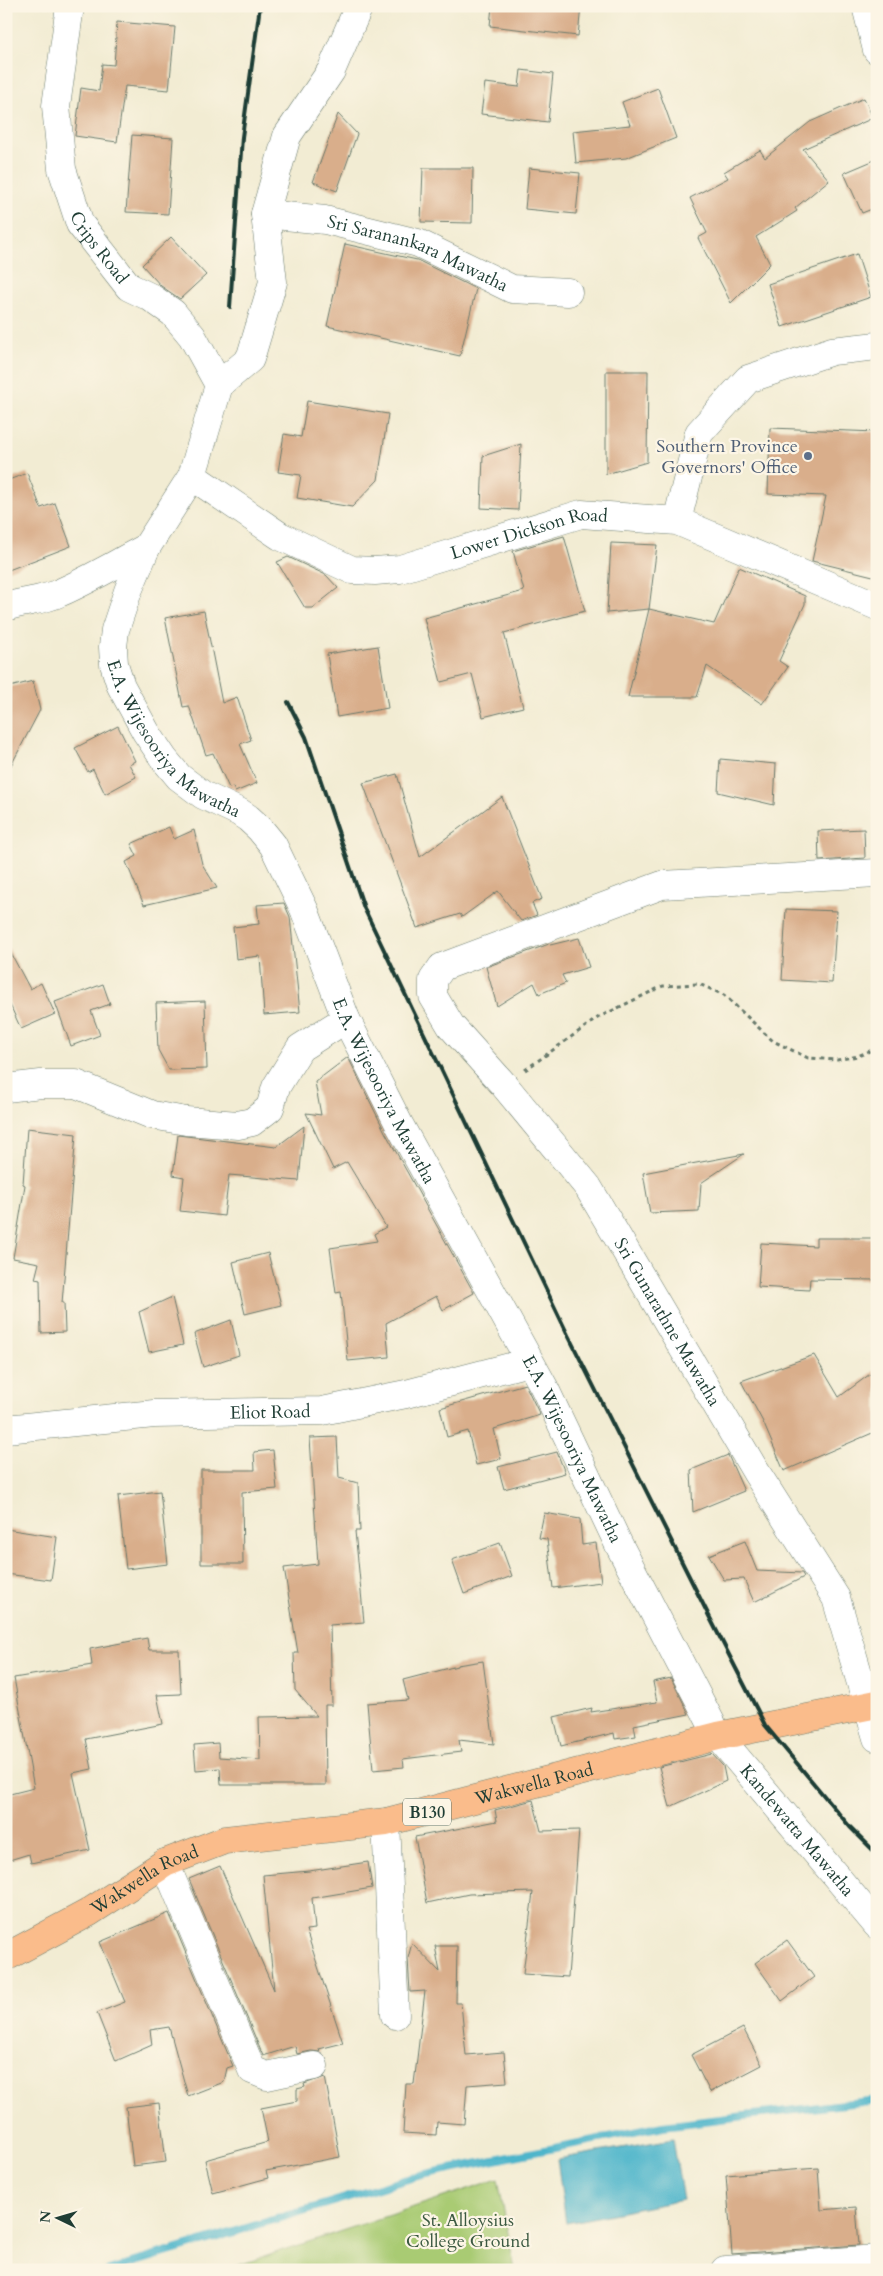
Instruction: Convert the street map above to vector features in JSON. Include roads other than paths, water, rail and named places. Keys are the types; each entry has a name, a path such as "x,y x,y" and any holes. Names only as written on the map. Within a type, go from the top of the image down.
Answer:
{"main road":[{"name":"Wakwella Road","path":"6,1956 88,1913 164,1863 224,1840 386,1822 718,1736 872,1705"}],"street":[{"name":"Crips Road","path":"70,6 56,106 62,169 80,224 129,288 150,297 173,313 192,336 219,384"},
{"path":"192,476 219,384 250,360 273,282 265,214 287,136 331,71 359,6"},
{"path":"866,6 877,50"},
{"name":"Sri Saranankara Mawatha","path":"265,214 325,220 418,243 512,290 568,292"},
{"path":"676,521 699,433 748,379 832,351 877,346"},
{"name":"Lower Dickson Road","path":"192,476 280,536 352,570 400,569 581,514 676,521 877,606"},
{"name":"E.A. Wijesooriya Mawatha","path":"192,476 146,548 128,591 115,630 113,647 114,664 121,686 150,738 179,777 203,795 248,818 273,845 304,909 346,1019 399,1124 544,1387 618,1545 718,1736"},
{"path":"6,606 38,601 60,593 146,548"},
{"name":"Sri Gunarathne Mawatha","path":"877,873 662,885 442,967 433,980 433,996 451,1026 504,1085 588,1187 766,1487 836,1598 872,1705 877,1738"},
{"path":"6,1088 42,1084 76,1084 152,1115 186,1121 238,1125 252,1122 270,1108 276,1087 300,1048 346,1019"},
{"name":"Eliot Road","path":"6,1429 154,1414 322,1411 406,1394 529,1362"},
{"name":"Kandewatta Mawatha","path":"718,1736 877,1925"},
{"path":"386,1822 395,2015"},
{"path":"164,1863 252,2070 267,2076 314,2066"},
{"path":"725,2270 877,2259"}],"water":[{"path":"673,2139 683,2200 566,2223 557,2159"}],"waterway":[{"path":"109,2270 421,2175 663,2126 877,2100"}],"railway":[{"path":"230,307 242,137 260,6"},
{"path":"288,702 306,737 364,908 568,1335 709,1616 765,1725 850,1827 877,1854"}],"place":[{"name":"Southern Province Governors' Office","path":"808,456"}],"park label":[{"name":"St. Alloysius College Ground","path":"468,2230"}]}
